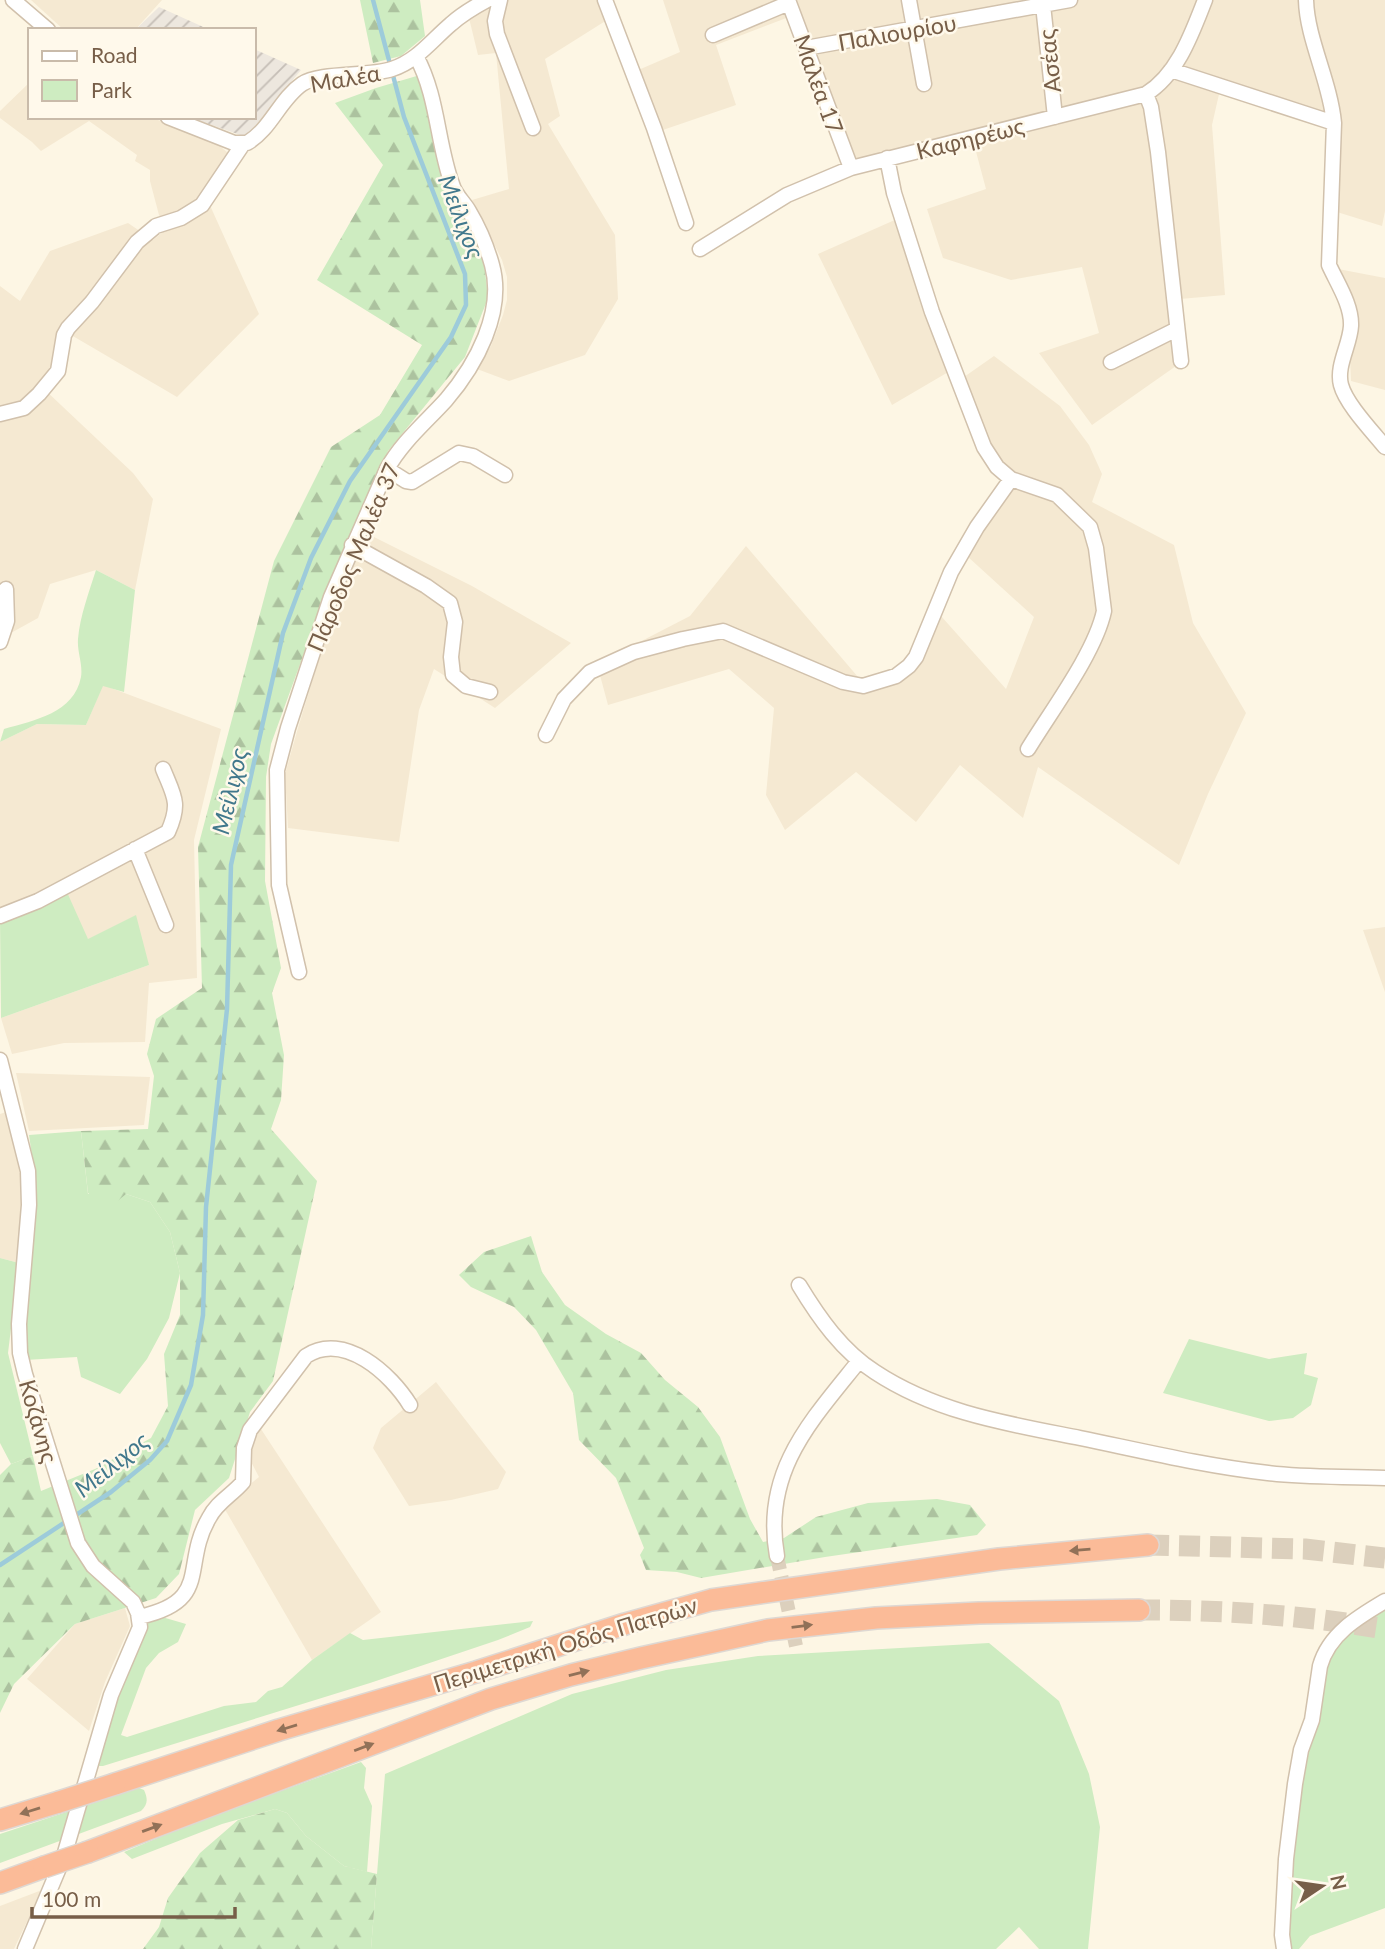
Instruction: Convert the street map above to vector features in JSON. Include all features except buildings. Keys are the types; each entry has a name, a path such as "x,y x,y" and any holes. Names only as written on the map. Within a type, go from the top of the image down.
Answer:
{"highway":[{"name":"Περιμετρική Οδός Πατρών","path":"0,1821 270,1734 625,1624 712,1600 851,1578 1013,1557 1148,1545"},
{"name":"Περιμετρική Οδός Πατρών","path":"0,1883 491,1699 641,1658 768,1630 876,1618 1139,1610"}],"street":[{"path":"13,0 46,28"},
{"name":"Μαλέα","path":"0,414 24,408 39,394 58,371 66,331 85,311 137,242 156,226 181,218 202,205 243,144 253,139 302,84 327,78 383,72 399,66 416,57 457,19 487,0"},
{"path":"500,0 495,21 496,34 533,128"},
{"path":"605,0 654,128 686,223"},
{"path":"909,0 924,84"},
{"name":"Παλιουρίου","path":"806,48 1070,0"},
{"name":"Καφηρέως","path":"700,249 787,195 851,168 1146,94 1171,70 1205,0"},
{"path":"1306,0 1308,21 1328,87 1334,123 1333,194 1327,255 1351,320 1341,385 1385,447"},
{"path":"713,36 789,1"},
{"name":"Μαλέα 17","path":"789,1 851,168"},
{"name":"Ασέας","path":"1043,5 1055,117"},
{"name":"Πάροδος Μαλέα 37","path":"299,972 279,885 278,770 314,646 352,545 387,468 397,451 454,390 475,359 496,299 492,264 474,220 454,191 430,92 416,57"},
{"path":"1171,70 1334,123"},
{"path":"1146,94 1151,107 1158,152 1181,361"},
{"path":"173,119 243,144"},
{"path":"887,158 891,183 909,240 984,447 997,467 1011,479 1057,495 1090,527 1096,548 1104,611 1090,648 1028,749"},
{"path":"1111,362 1177,329"},
{"path":"387,468 412,482 454,455 466,453 505,475"},
{"path":"546,736 564,699 590,672 634,652 723,631 851,685 869,686 896,676 916,657 951,572 977,527 1011,479"},
{"path":"352,545 426,586 450,603 455,622 451,657 453,675 466,686 490,692"},
{"path":"0,642 7,621 6,589"},
{"path":"0,916 38,901 168,832 176,814 176,800 163,769"},
{"path":"135,849 166,925"},
{"name":"Κοζάνης","path":"0,1060 28,1171 29,1205 19,1324 20,1353 60,1492 83,1553 97,1570 129,1597 139,1617"},
{"path":"799,1285 823,1322 859,1361 888,1381 924,1399 996,1421 1257,1472 1385,1478"},
{"path":"25,1949 64,1856 105,1711 119,1672 137,1635 139,1617 168,1608 182,1599 190,1589 197,1551 209,1518 222,1500 243,1482 244,1448 250,1430 306,1356 318,1350 332,1349 356,1355 382,1372 411,1405"},
{"path":"777,1556 773,1511 783,1471 809,1425 859,1361"},
{"path":"1284,1949 1282,1935 1290,1821 1301,1750 1312,1720 1322,1657 1352,1621 1385,1601"}],"shaded area":[{"path":"31,0 162,0 137,28 62,28"},
{"path":"500,0 599,0 607,20 545,59 560,116 548,124 615,235 618,299 585,355 509,381 477,369 491,346 503,315 507,300 507,277 502,260 472,200 509,189 496,53 478,55 469,18 476,11"},
{"path":"663,0 782,0 789,17 716,45 736,105 657,132 636,71 680,52"},
{"path":"794,0 1385,0 1385,211 1382,226 1337,212 1340,121 1222,81 1212,125 1225,295 1169,300 1176,366 1092,425 1039,353 1099,333 1082,267 1011,280 943,258 927,209 986,189 971,133 854,161"},
{"path":"159,7 206,28 137,28"},
{"path":"256,50 301,70 246,137 195,119 256,119"},
{"path":"28,84 28,119 155,119 214,141 235,159 208,201 259,314 177,397 66,332 44,389 133,473 153,499 135,590 96,570 50,584 38,618 0,639 0,286 20,301 50,251 128,223 153,240 168,228 159,215 150,181 150,170 135,161 137,155 89,121 41,151 0,118 0,111"},
{"path":"897,219 950,371 892,405 818,254"},
{"path":"1338,269 1385,278 1385,390 1351,381"},
{"path":"994,356 1060,406 1089,445 1102,474 1092,502 1174,545 1193,623 1246,713 1208,794 1179,865 1038,767 1023,818 960,765 916,822 856,772 785,830 766,795 774,708 729,669 608,705 597,664 690,616 746,546 870,691 898,683 907,676 921,657 941,616 1006,689 1034,617 967,556 1018,477 1001,463 990,448 964,377"},
{"path":"368,534 472,586 571,643 495,708 434,669 419,710 399,842 288,828 285,774 335,606"},
{"path":"103,685 221,729 194,840 197,978 149,983 145,1042 64,1043 12,1054 1,1018 149,965 88,939 39,894 0,910 0,742 37,724 86,725"},
{"path":"1385,927 1385,992 1363,930"},
{"path":"16,1073 150,1077 144,1125 29,1131"},
{"path":"9,1111 24,1179 19,1263 0,1258 0,1114"},
{"path":"436,1382 506,1472 498,1489 409,1506 373,1448 381,1428"},
{"path":"259,1426 381,1612 312,1660 223,1506 259,1477 249,1458 252,1440"},
{"path":"125,1608 130,1626 105,1682 89,1731 27,1679 75,1624"},
{"path":"42,1890 14,1949 0,1949 0,1906"}],"green space":[{"path":"360,0 420,0 425,36 401,56 373,63"},
{"path":"420,75 484,262 488,298 465,357 388,451 315,623 271,744 266,777 265,881 281,968 272,993 284,1055 281,1100 271,1129 317,1181 273,1381 250,1412 229,1478 195,1510 179,1574 156,1598 75,1624 14,1684 0,1713 0,1475 11,1464 33,1456 41,1491 95,1469 151,1438 168,1406 164,1354 180,1315 180,1273 170,1232 150,1202 126,1194 107,1210 88,1193 81,1131 148,1129 154,1076 147,1054 156,1019 202,988 198,847 274,561 331,447 380,415 422,345 317,280 383,165 335,103"},
{"path":"96,570 135,590 124,692 103,686 86,725 37,724 0,742 4,729 52,713 62,707 77,689 81,677 79,630"},
{"path":"66,890 88,939 136,915 149,965 1,1018 0,919"},
{"path":"81,1131 88,1194 126,1194 150,1202 170,1232 180,1273 169,1318 147,1359 120,1394 81,1377 77,1357 25,1360 22,1343 34,1213 29,1135"},
{"path":"531,1236 542,1272 565,1305 606,1334 641,1353 665,1380 698,1407 720,1437 750,1519 763,1542 784,1538 816,1517 868,1503 937,1499 970,1505 986,1525 977,1535 701,1578 677,1572 646,1570 640,1555 644,1548 616,1478 579,1440 573,1393 536,1330 514,1307 471,1287 459,1275 484,1252"},
{"path":"0,1258 19,1263 8,1353 33,1456 11,1464 0,1443"},
{"path":"1189,1339 1269,1359 1307,1353 1304,1374 1318,1378 1311,1405 1293,1418 1269,1421 1163,1393"},
{"path":"1385,1606 1385,1908 1310,1936 1299,1949 1291,1949 1288,1936 1292,1852 1304,1758 1325,1661 1351,1630"},
{"path":"162,1617 186,1624 178,1642 159,1653 146,1668 121,1735 127,1737 224,1706 256,1702 268,1691 282,1687 312,1660 350,1633 363,1640 533,1621 530,1627 498,1640 370,1683 96,1766 105,1727 146,1624"},
{"path":"989,1643 1059,1701 1089,1774 1100,1827 1088,1949 1039,1949 1019,1927 996,1949 371,1949 385,1774 572,1694 666,1670 758,1656"},
{"path":"361,1762 366,1768 364,1788 372,1806 367,1872 344,1866 306,1836 287,1813 275,1809 222,1824 132,1859 124,1852 198,1821"},
{"path":"139,1788 144,1790 147,1799 141,1811 0,1863 0,1834"},
{"path":"275,1809 287,1813 306,1836 344,1866 377,1874 371,1949 143,1949 159,1927 168,1898 200,1853 238,1820"}],"waterway":[{"name":"Μείλιχος","path":"0,1565 111,1492 150,1460 167,1441 191,1385 203,1315 206,1207 227,1009 231,865 283,633 311,558 350,481 451,337 466,305 465,274 404,117 373,0"}],"tunnel":[{"path":"1148,1545 1305,1549 1385,1558"},
{"path":"777,1556 796,1646"},
{"path":"1139,1610 1262,1614 1385,1629"}]}
